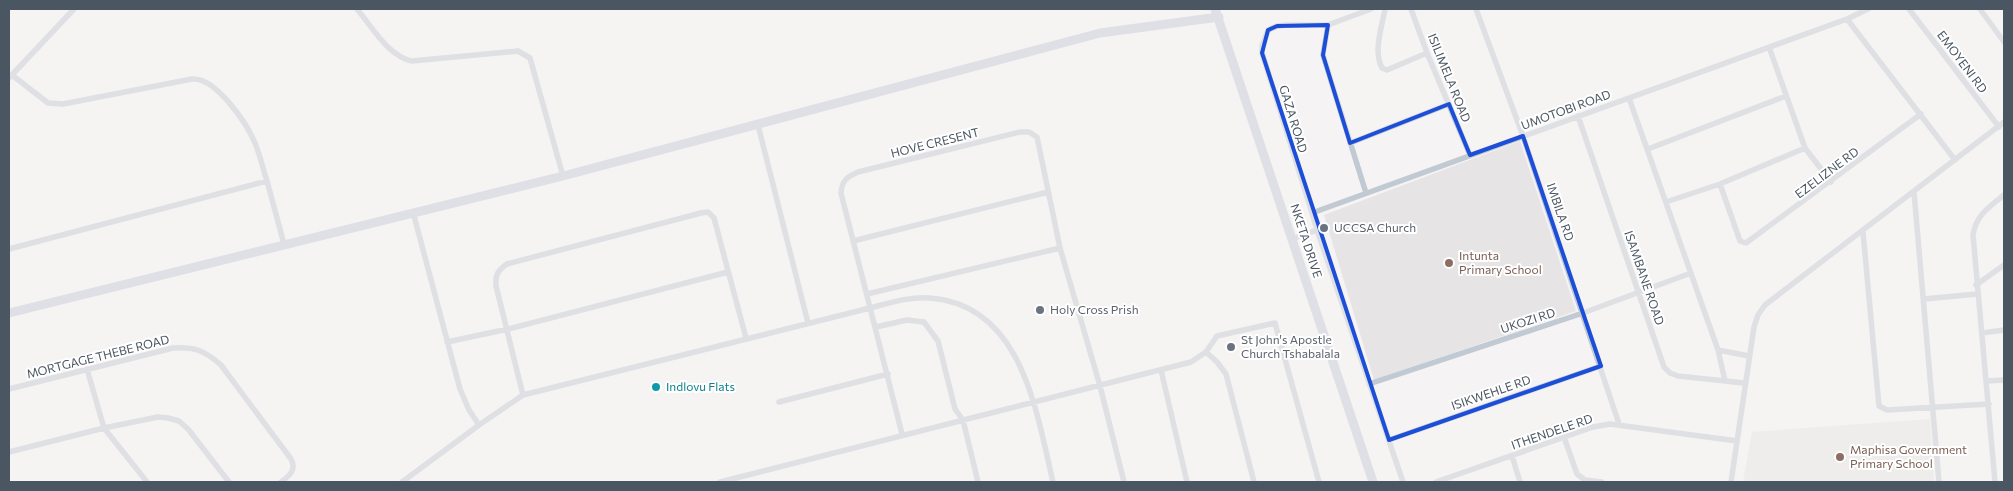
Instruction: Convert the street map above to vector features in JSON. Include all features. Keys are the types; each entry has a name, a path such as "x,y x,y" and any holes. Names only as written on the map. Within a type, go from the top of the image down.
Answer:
{"street":[{"path":"74,9 10,76 48,103 63,104 192,78 204,81 222,95 252,137 284,244"},
{"path":"357,9 393,53 404,59 412,61 518,51 530,58 563,176"},
{"path":"1366,193 1323,55 1328,24 1371,9"},
{"path":"1385,9 1378,50 1378,58 1382,68 1387,70 1428,53"},
{"name":"ISILIMELA ROAD","path":"1411,9 1470,154"},
{"name":"IMBILA RD","path":"1476,9 1523,136 1619,424"},
{"name":"UMOTOBI ROAD","path":"1312,213 1470,154 1769,47 1868,9"},
{"name":"EMOYENI RD","path":"1910,9 2002,125"},
{"path":"1980,9 2004,42"},
{"path":"9,313 563,176 1100,33 1217,13"},
{"name":"NKETA DRIVE","path":"1217,13 1373,482"},
{"path":"1847,18 1955,160"},
{"name":"GAZA ROAD","path":"1312,213 1262,52 1262,46 1268,30 1277,26 1287,24 1328,24"},
{"path":"1769,47 1805,148 1831,182"},
{"path":"1648,150 1786,96"},
{"path":"1629,98 1718,350 1725,381"},
{"path":"1350,143 1449,104"},
{"name":"EZELIZNE RD","path":"1720,184 1740,241 1743,243 1749,242 1921,114"},
{"name":"ISAMBANE ROAD","path":"1578,116 1664,367 1670,373 1678,376 1744,383"},
{"path":"758,125 808,323"},
{"path":"1731,482 1749,356 1758,315 1765,305 2002,125"},
{"name":"HOVE CRESENT","path":"902,434 841,193 842,184 847,176 858,172 1024,131 1037,137 1060,248 1100,386 1124,482"},
{"path":"1666,202 1720,184 1805,148"},
{"path":"9,249 266,181"},
{"path":"853,241 1048,192"},
{"path":"1914,192 1939,482"},
{"path":"1995,482 1973,235 1974,227 1981,215 2004,196"},
{"path":"413,212 464,400 478,425"},
{"path":"524,395 495,278 501,267 701,213 708,212 714,218 746,338"},
{"path":"1312,213 1403,482"},
{"path":"1292,239 1317,230"},
{"path":"1863,232 1879,406 1888,410 1989,404"},
{"path":"867,294 1060,248"},
{"path":"1976,285 2004,265"},
{"path":"447,342 508,329 728,272"},
{"name":"UKOZI RD","path":"1369,384 1583,313 1691,272"},
{"path":"1924,300 1977,294"},
{"path":"402,482 478,425 524,395 870,308 916,298 929,298 947,300 979,313 1002,334 1011,348 1034,401 1053,482"},
{"path":"876,327 908,320 924,322 938,341 955,409 963,420 976,482"},
{"path":"720,482 902,434 1191,362 1206,352 1217,336 1274,323 1319,482"},
{"path":"1982,333 2004,330"},
{"name":"MORTGAGE THEBE ROAD","path":"9,389 173,348 198,349 211,356 221,365 293,464 292,474 281,482"},
{"path":"1718,350 1749,356"},
{"path":"1206,352 1226,374 1254,482"},
{"name":"ISIKWEHLE RD","path":"1389,440 1601,366"},
{"path":"87,369 104,428 147,482"},
{"path":"1161,370 1188,482"},
{"path":"780,402 888,374"},
{"path":"1987,381 2004,380"},
{"path":"9,452 104,428 158,417 179,421 197,438 229,482"},
{"name":"ITHENDELE RD","path":"1436,482 1593,427 1619,424 1737,441"},
{"path":"1564,437 1577,474 1585,480 1602,482"},
{"path":"1512,456 1520,482"},
{"path":"1459,475 1462,482"}],"highlighted area":[{"path":"1328,25 1323,55 1350,143 1449,104 1470,155 1523,136 1601,366 1389,440 1262,53 1268,30 1277,26"}],"shaded area":[{"name":"Intunta Primary School","path":"1520,141 1576,311 1374,380 1324,215"},
{"name":"Maphisa Government Primary School","path":"1930,419 1934,482 1743,482 1752,432"}],"place":[{"name":"UCCSA Church","path":"1324,228"},
{"name":"Intunta Primary School","path":"1449,263"},
{"name":"Holy Cross Prish","path":"1040,310"},
{"name":"St John's Apostle Church Tshabalala","path":"1231,347"},
{"name":"Indlovu Flats","path":"656,387"},
{"name":"Maphisa Government Primary School","path":"1840,457"}]}
